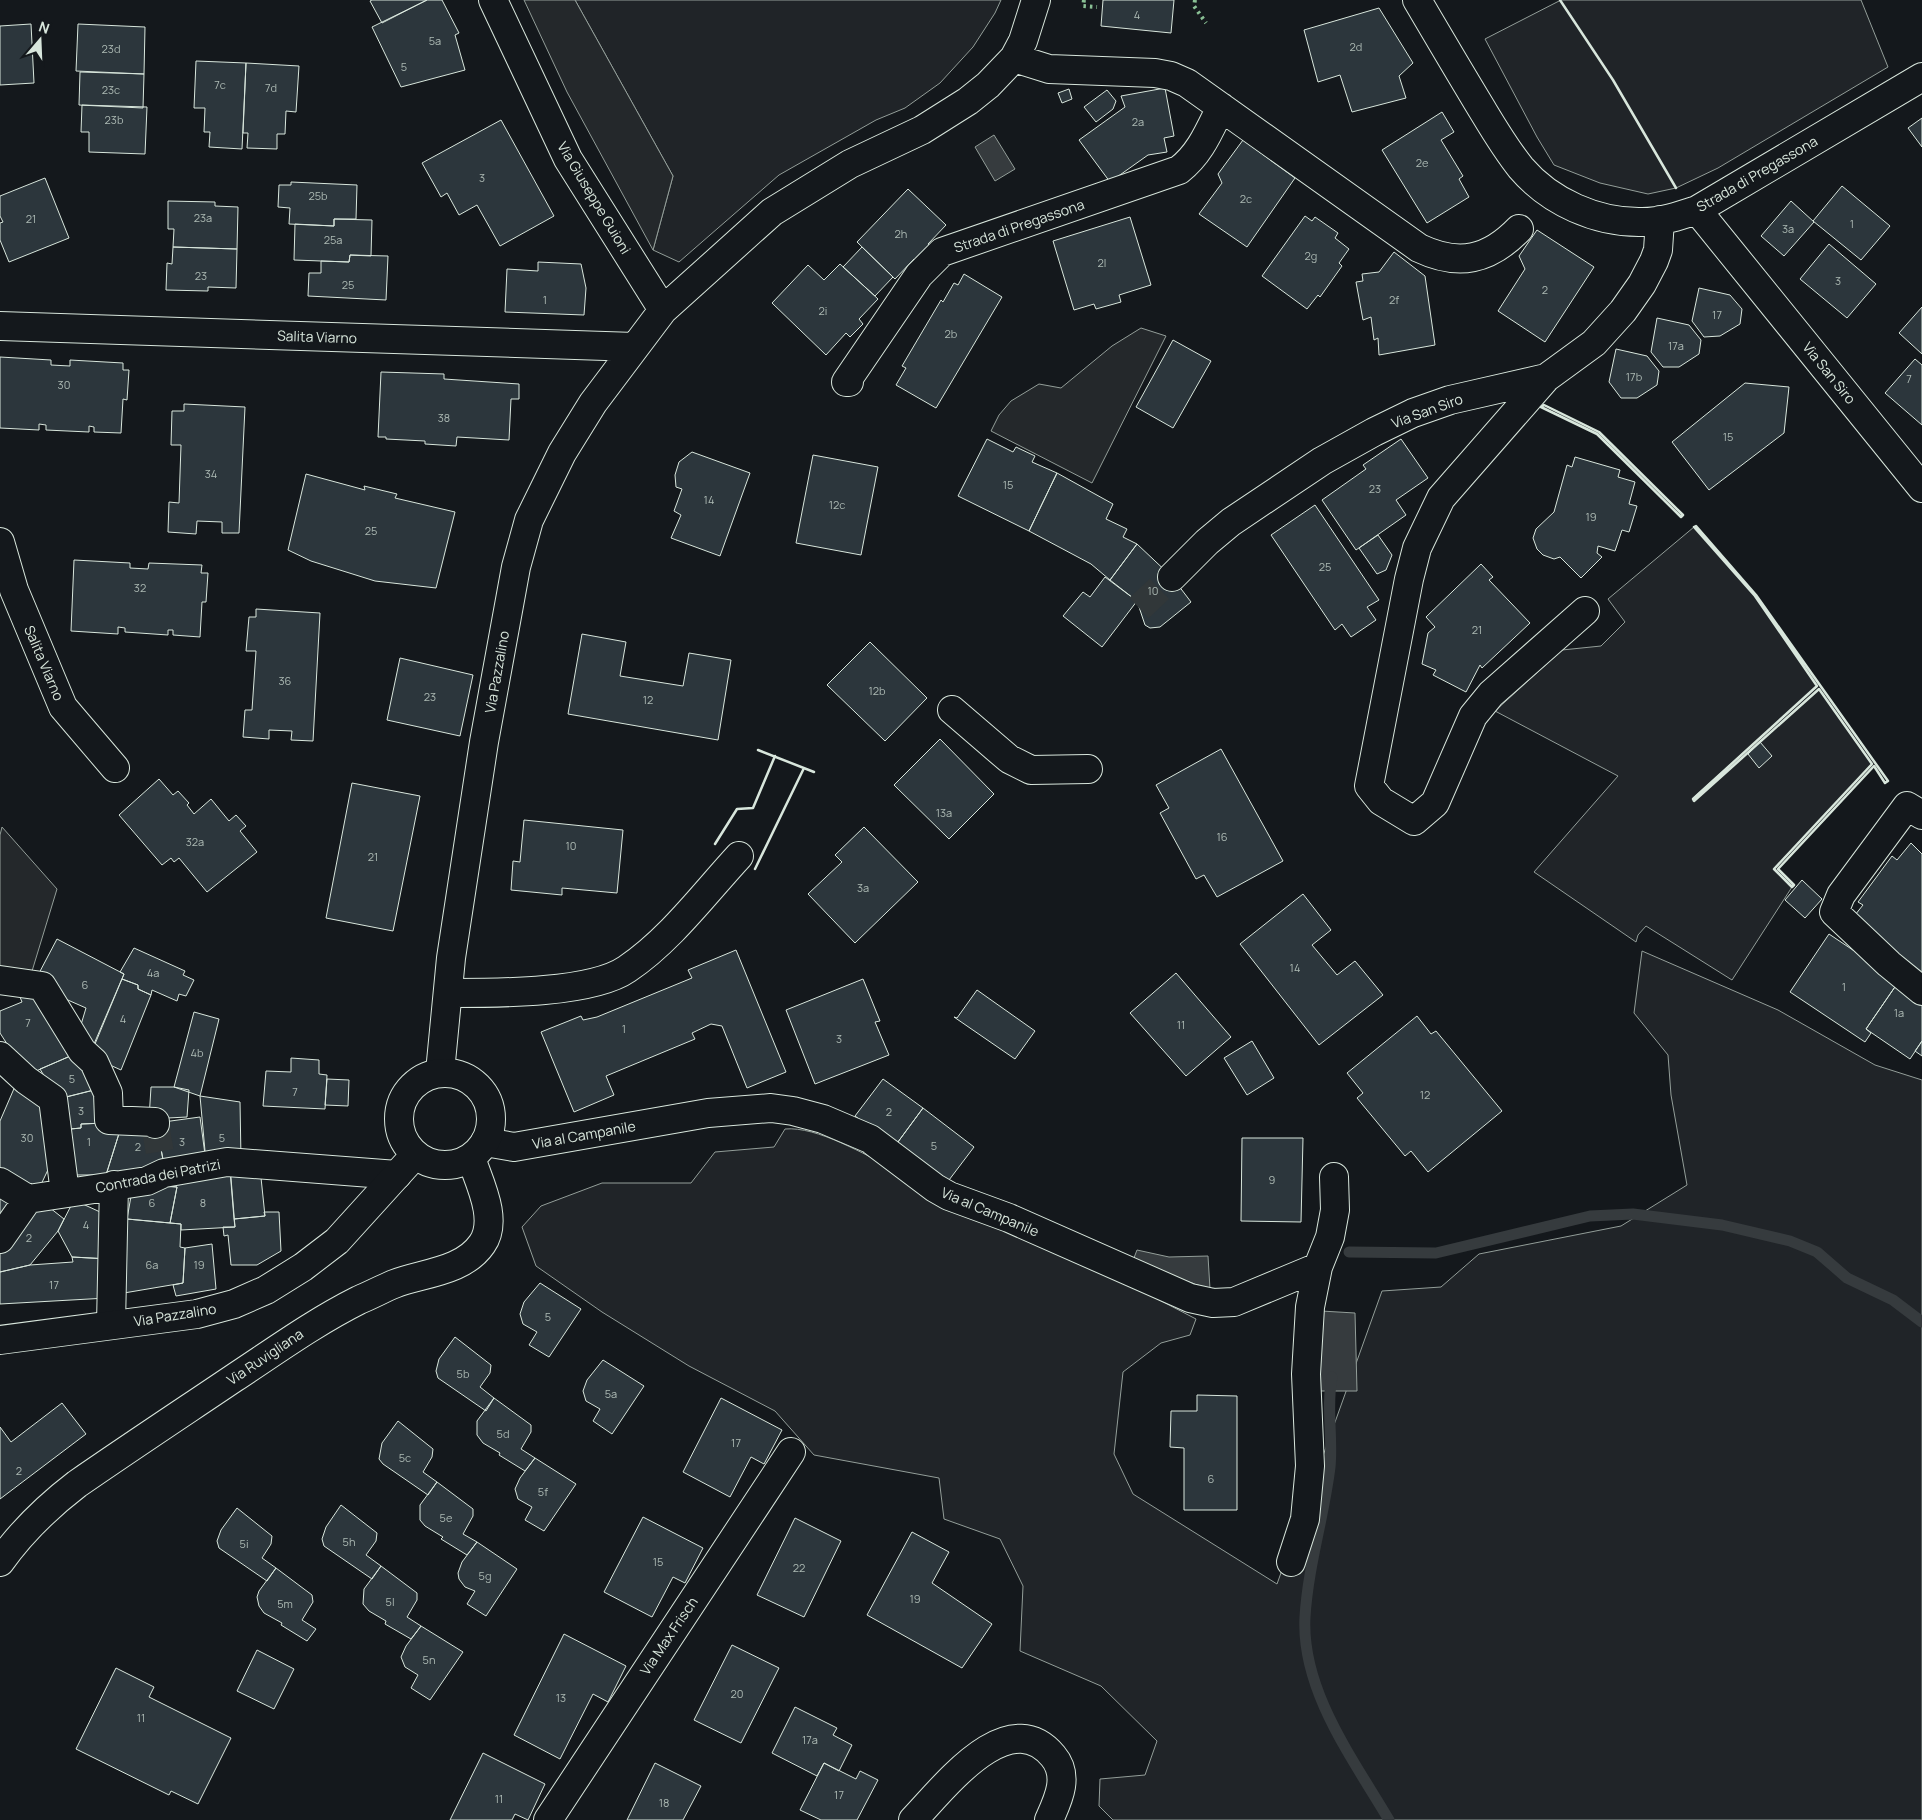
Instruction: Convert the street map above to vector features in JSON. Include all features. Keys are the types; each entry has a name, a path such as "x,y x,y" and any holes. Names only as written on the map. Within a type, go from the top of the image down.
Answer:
{"street":[{"name":"Via Giuseppe Guioni","path":"493,0 568,159 663,310"},
{"path":"663,310 772,212 850,164 922,130 945,116 988,84 1014,58 1023,41 1036,0"},
{"name":"Strada di Pregassona","path":"1417,0 1499,138 1522,168 1554,197 1587,212 1625,221 1660,220 1697,210 1922,78"},
{"path":"1014,58 1050,69 1154,73 1171,76 1202,92 1419,248 1435,255 1451,259 1469,259 1491,252 1519,229"},
{"name":"Strada di Pregassona","path":"849,382 846,382 919,275 942,252 1179,170 1191,161 1200,150 1221,107"},
{"name":"Via San Siro","path":"1697,210 1922,488"},
{"name":"Via San Siro","path":"1176,574 1206,542 1231,522 1322,461 1374,432 1413,413 1450,400 1546,378 1594,343 1623,311 1642,284 1654,262 1658,250 1660,220"},
{"name":"Via Pazzalino","path":"440,1072 448,993 484,742 521,548 530,520 562,453 592,403 663,310"},
{"name":"Salita Viarno","path":"0,326 634,347"},
{"path":"1546,378 1453,482 1429,519 1409,580 1370,786 1381,801 1414,820 1435,803 1473,716 1491,694 1585,611"},
{"name":"Salita Viarno","path":"0,542 14,590 63,707 115,768"},
{"path":"952,710 1009,759 1031,770 1088,769"},
{"path":"1914,810 1841,894 1834,912 1889,964 1922,990"},
{"path":"448,993 498,992 590,985 626,970 658,944 739,856"},
{"path":"0,980 42,986 82,1051 94,1062 108,1093 109,1120 155,1122 155,1124"},
{"path":"3,1067 26,1080 52,1099 65,1193"},
{"path":"440,1072 454,1073 468,1078 480,1088 487,1100 491,1114 491,1128 478,1150 457,1163 443,1165 428,1162 415,1155 406,1144 400,1132 399,1119 401,1105 406,1093 415,1083 427,1076 440,1072"},
{"name":"Via al Campanile","path":"478,1150 514,1147 708,1113 771,1108 793,1111 824,1119 870,1139 935,1188 949,1196 1009,1218 1190,1298 1213,1303 1234,1302 1318,1267"},
{"name":"Via Ruvigliana","path":"0,1562 19,1535 44,1509 77,1484 294,1338 333,1314 394,1284 454,1266 472,1255 482,1244 488,1222 478,1150"},
{"name":"Via Pazzalino","path":"0,1340 197,1314 234,1304 266,1290 303,1267 337,1241 415,1155"},
{"name":"Contrada dei Patrizi","path":"28,1199 146,1181 163,1172 227,1162 397,1175"},
{"path":"1291,1562 1305,1519 1310,1466 1306,1374 1310,1307 1318,1267 1330,1237 1335,1210 1334,1177"},
{"path":"0,1182 28,1199 0,1239"},
{"path":"111,1324 114,1185"},
{"name":"Via Max Frisch","path":"548,1820 791,1452"},
{"path":"913,1820 968,1764 999,1742 1015,1739 1043,1746 1054,1756 1060,1766 1062,1789 1049,1820"}],"shaded area":[{"path":"524,0 575,0 673,176 653,250 567,92"},
{"path":"575,0 1001,0 973,47 940,83 905,108 876,120 779,175 679,262 653,250 673,176"},
{"path":"1561,0 1861,0 1888,67 1718,168 1676,188 1648,194 1600,183 1554,165 1485,39"},
{"path":"994,135 1015,169 995,181 975,147"},
{"path":"1141,328 1166,336 1092,483 991,431 999,415 1011,401 1039,384 1061,388 1112,346"},
{"path":"1694,527 1755,596 1817,686 1693,798 1694,801 1819,689 1872,764 1774,869 1792,887 1732,980 1646,926 1638,935 1636,942 1534,872 1618,776 1495,711 1562,650 1601,646 1625,622 1608,599"},
{"path":"2,827 57,889 29,981 0,972 0,835"},
{"path":"1642,951 1778,1010 1875,1065 1922,1080 1922,1820 1113,1820 1099,1806 1100,1779 1145,1775 1157,1741 1101,1686 1020,1651 1023,1586 1000,1539 944,1519 939,1478 814,1455 775,1411 689,1366 602,1312 536,1266 522,1227 541,1206 602,1183 691,1183 715,1152 774,1147 785,1129 811,1132 855,1149 1046,1242 1196,1319 1190,1335 1161,1343 1123,1372 1114,1454 1133,1494 1277,1584 1382,1291 1441,1287 1479,1254 1621,1226 1687,1185 1671,1095 1668,1055 1634,1013"},
{"path":"1137,1250 1169,1257 1208,1256 1210,1289 1132,1263"},
{"path":"1321,1311 1355,1313 1357,1391 1313,1391"}],"building":[{"path":"427,0 382,23 370,1"},
{"path":"427,0 442,0 459,33 455,35 465,70 401,87 372,27"},
{"path":"1103,0 1174,0 1171,33 1101,26"},
{"path":"1379,8 1413,63 1399,76 1406,98 1352,112 1340,75 1318,82 1304,30"},
{"path":"31,24 34,83 0,85 0,26"},
{"path":"78,24 145,27 144,74 76,71"},
{"path":"196,61 246,63 242,149 209,147 210,132 204,132 205,108 194,108"},
{"path":"246,63 299,66 296,112 286,111 285,134 277,134 277,149 247,148 248,133 243,133"},
{"path":"80,72 144,74 143,108 79,105"},
{"path":"1165,88 1174,136 1164,138 1167,152 1148,155 1110,182 1079,140 1125,107 1121,96"},
{"path":"1069,89 1072,99 1062,103 1058,93"},
{"path":"1107,90 1116,101 1113,109 1096,122 1084,107"},
{"path":"82,105 147,107 145,154 89,152 89,132 81,132"},
{"path":"1442,112 1454,132 1441,140 1463,176 1459,179 1469,197 1427,223 1382,150"},
{"path":"1922,118 1922,147 1908,128"},
{"path":"501,120 554,216 500,246 477,205 459,215 447,193 441,197 422,163"},
{"path":"1243,140 1295,178 1247,247 1199,214 1222,183 1218,174"},
{"path":"45,178 69,238 9,262 0,240 0,223 3,222 0,216 0,196"},
{"path":"291,182 357,185 356,219 334,219 334,226 289,224 290,208 278,207 279,185 291,185"},
{"path":"1842,186 1890,226 1861,260 1813,221"},
{"path":"908,189 946,225 928,244 932,249 919,264 914,259 895,279 857,242"},
{"path":"168,201 215,202 215,206 238,207 237,249 173,247 174,229 168,229"},
{"path":"1791,201 1814,222 1784,256 1761,236"},
{"path":"1305,216 1312,221 1315,217 1338,233 1335,238 1349,249 1339,263 1342,266 1320,297 1318,295 1307,309 1262,276"},
{"path":"1130,217 1151,285 1119,295 1121,302 1096,309 1094,304 1074,310 1053,241"},
{"path":"334,219 372,220 371,256 350,255 349,262 294,260 295,224 334,226"},
{"path":"1537,230 1594,267 1545,342 1498,311 1525,269 1519,256"},
{"path":"1829,244 1876,284 1847,318 1800,279"},
{"path":"173,247 237,249 236,288 208,287 208,291 166,290 167,263 172,264"},
{"path":"862,247 893,277 875,296 843,267"},
{"path":"1394,252 1425,276 1435,345 1379,355 1378,338 1374,340 1371,317 1363,320 1356,282 1363,281 1362,274 1379,272"},
{"path":"350,255 388,256 386,300 308,296 309,273 321,273 321,261 349,262"},
{"path":"538,262 581,264 586,288 584,315 505,312 507,269 538,271"},
{"path":"840,264 878,299 859,319 863,324 850,337 846,333 826,355 772,303 808,265 824,280"},
{"path":"964,274 1002,297 936,408 896,385 906,368 902,366 941,300 943,302 954,283 958,285"},
{"path":"1699,288 1730,295 1742,309 1740,324 1720,336 1704,337 1692,321"},
{"path":"1922,307 1922,354 1899,333"},
{"path":"1657,318 1689,325 1701,340 1699,354 1679,367 1663,367 1651,352"},
{"path":"1173,340 1211,361 1173,428 1136,407"},
{"path":"1616,349 1647,356 1659,371 1657,385 1637,398 1621,398 1609,382"},
{"path":"0,357 51,360 51,365 70,366 70,360 123,363 123,370 129,370 127,400 123,399 121,433 94,432 94,427 89,426 89,432 46,430 46,425 39,424 39,430 0,428"},
{"path":"1915,359 1922,365 1922,425 1885,393"},
{"path":"381,372 444,374 444,379 519,384 519,399 511,399 509,440 457,437 456,446 425,444 425,441 378,437"},
{"path":"1745,383 1789,387 1784,433 1709,490 1672,442"},
{"path":"184,404 245,407 239,533 222,533 222,522 197,521 196,534 168,532 169,502 179,503 181,445 171,445 172,411 184,411"},
{"path":"987,439 1013,452 1016,447 1035,456 1032,462 1057,473 1029,531 958,496"},
{"path":"1401,439 1428,478 1396,500 1406,515 1356,550 1322,500 1366,469 1363,465"},
{"path":"692,452 750,473 720,556 671,538 681,515 674,511 682,489 676,487 675,475 679,462"},
{"path":"813,455 878,467 861,555 796,543"},
{"path":"1575,457 1620,470 1618,477 1635,482 1629,504 1637,506 1629,532 1622,530 1615,551 1598,546 1597,553 1602,557 1581,578 1560,557 1554,559 1543,555 1537,549 1533,538 1536,529 1554,512 1567,465 1572,467"},
{"path":"1057,473 1113,504 1106,519 1127,529 1123,537 1137,544 1110,580 1091,564 1029,531"},
{"path":"306,474 365,490 364,486 397,494 395,498 455,512 436,588 375,581 311,561 288,550"},
{"path":"1315,505 1379,600 1367,607 1376,620 1351,637 1342,624 1335,630 1271,535"},
{"path":"1378,535 1392,555 1386,570 1377,574 1359,548"},
{"path":"1137,544 1172,577 1191,602 1160,627 1150,628 1145,625 1137,601 1110,580"},
{"path":"74,560 130,563 130,568 148,569 149,563 202,565 201,573 208,573 206,602 202,602 200,637 173,635 173,630 168,630 168,635 125,632 125,628 118,627 118,634 71,631"},
{"path":"1481,564 1493,577 1489,580 1530,623 1482,668 1480,665 1466,692 1433,675 1436,670 1422,664 1428,633 1435,627 1426,617"},
{"path":"1105,577 1137,601 1102,647 1063,616 1083,592 1090,597"},
{"path":"256,609 320,613 313,741 291,740 292,731 269,730 269,739 243,737 245,710 252,710 256,651 246,651 249,617 256,617"},
{"path":"582,634 626,642 620,676 683,686 689,653 731,660 718,740 568,714"},
{"path":"870,642 927,698 885,741 827,685"},
{"path":"400,658 473,675 460,736 387,720"},
{"path":"940,739 994,794 949,839 894,785"},
{"path":"1760,742 1772,756 1759,768 1748,754"},
{"path":"1221,749 1283,861 1217,897 1204,875 1196,879 1160,813 1169,808 1156,785"},
{"path":"159,779 173,795 178,791 189,803 187,805 194,814 211,799 229,821 236,815 246,826 240,831 257,852 207,892 179,858 174,862 171,858 162,865 119,815"},
{"path":"352,783 420,796 393,931 326,918"},
{"path":"524,820 623,830 617,893 562,888 562,895 511,890 513,861 520,862"},
{"path":"864,827 918,882 855,943 808,894 842,862 835,855"},
{"path":"1911,843 1922,854 1922,979 1851,920 1863,905 1858,902 1892,856 1897,860"},
{"path":"1802,880 1822,899 1805,918 1785,900"},
{"path":"1303,894 1331,930 1312,945 1337,975 1355,961 1383,995 1319,1045 1240,944"},
{"path":"1829,934 1899,981 1866,1029 1871,1033 1865,1042 1790,992"},
{"path":"57,939 124,974 94,1044 77,1038 86,1008 61,997 37,977"},
{"path":"134,948 185,971 183,975 194,980 186,996 179,994 177,1001 152,990 151,995 138,989 138,985 122,979 124,974 120,972"},
{"path":"736,950 786,1072 747,1088 722,1026 711,1024 692,1033 695,1039 606,1076 614,1095 574,1112 541,1032 581,1016 583,1020 597,1017 692,978 688,970"},
{"path":"1176,973 1231,1037 1186,1076 1130,1013"},
{"path":"122,979 138,985 138,989 151,995 121,1070 90,1056"},
{"path":"863,979 880,1021 875,1022 889,1055 815,1084 786,1010"},
{"path":"1899,981 1922,997 1922,1041 1910,1059 1866,1029"},
{"path":"40,990 77,1053 27,1075 0,1033 0,1011 22,1002 20,997"},
{"path":"977,990 1035,1031 1015,1059 954,1017 957,1018"},
{"path":"194,1012 219,1019 200,1096 174,1087"},
{"path":"1417,1016 1431,1034 1436,1031 1502,1111 1428,1172 1411,1151 1405,1156 1357,1098 1363,1093 1347,1073"},
{"path":"1252,1041 1274,1078 1247,1095 1224,1058"},
{"path":"1922,1041 1922,1056 1915,1051"},
{"path":"80,1052 102,1088 58,1099 40,1069"},
{"path":"291,1058 319,1060 319,1074 327,1075 325,1109 263,1106 266,1071 291,1072"},
{"path":"327,1079 349,1080 348,1106 325,1105"},
{"path":"883,1079 923,1108 895,1146 855,1116"},
{"path":"16,1084 51,1101 55,1155 36,1195 0,1175 0,1121"},
{"path":"151,1087 174,1087 189,1090 187,1117 149,1119"},
{"path":"102,1088 105,1123 81,1124 81,1128 60,1130 58,1099"},
{"path":"200,1096 240,1102 241,1159 206,1162"},
{"path":"923,1108 974,1147 946,1184 895,1146"},
{"path":"200,1117 206,1162 165,1170 156,1123"},
{"path":"156,1123 165,1170 106,1175 122,1124"},
{"path":"81,1124 122,1124 106,1175 76,1175 60,1130 81,1128"},
{"path":"1242,1138 1303,1138 1301,1222 1241,1221"},
{"path":"230,1166 235,1227 181,1230 181,1224 170,1223 177,1187 167,1186"},
{"path":"260,1168 265,1216 234,1219 230,1170"},
{"path":"133,1185 177,1187 170,1223 127,1219"},
{"path":"0,1191 18,1203 0,1233"},
{"path":"40,1200 64,1219 58,1231 30,1265 0,1272 0,1244"},
{"path":"74,1200 111,1217 109,1259 72,1257 58,1231"},
{"path":"264,1212 279,1212 281,1251 257,1265 231,1265 228,1235 224,1236 223,1227 235,1227 234,1219 265,1216"},
{"path":"127,1219 181,1224 180,1247 185,1248 183,1283 118,1294"},
{"path":"212,1244 216,1289 176,1296 173,1285 183,1283 185,1248"},
{"path":"72,1257 109,1259 107,1298 0,1304 0,1272 30,1265 73,1262"},
{"path":"540,1283 581,1309 549,1357 529,1345 537,1332 523,1324 520,1314 524,1302"},
{"path":"455,1337 491,1365 490,1373 480,1387 494,1398 486,1411 438,1378 436,1371 439,1359"},
{"path":"603,1360 644,1386 612,1434 593,1421 600,1409 586,1401 583,1391 587,1380"},
{"path":"1197,1395 1237,1396 1237,1510 1184,1510 1184,1448 1170,1447 1171,1411 1197,1411"},
{"path":"494,1398 531,1425 531,1432 521,1449 535,1458 525,1471 483,1443 477,1435 477,1421"},
{"path":"721,1398 782,1430 764,1464 751,1457 730,1497 683,1472"},
{"path":"62,1403 86,1434 0,1499 0,1427 11,1442"},
{"path":"398,1421 433,1449 432,1457 423,1472 437,1482 428,1495 383,1464 379,1459 382,1443"},
{"path":"535,1458 576,1484 544,1531 525,1520 532,1507 518,1499 515,1489 520,1478"},
{"path":"437,1482 473,1509 473,1516 463,1534 477,1542 467,1555 441,1539 443,1537 425,1526 420,1520 420,1505"},
{"path":"341,1505 377,1533 376,1541 366,1555 381,1566 372,1579 324,1546 322,1539 326,1527"},
{"path":"237,1508 272,1536 271,1544 262,1558 276,1568 267,1581 219,1548 217,1541 221,1530"},
{"path":"643,1517 703,1548 685,1583 673,1577 652,1617 604,1592"},
{"path":"795,1518 841,1541 804,1617 757,1595"},
{"path":"912,1532 949,1552 932,1583 992,1624 962,1668 867,1615"},
{"path":"477,1542 517,1569 486,1616 467,1604 475,1591 465,1587 459,1579 458,1573 462,1562"},
{"path":"381,1566 417,1593 417,1600 407,1617 421,1626 411,1639 385,1624 386,1621 369,1611 363,1604 364,1589"},
{"path":"276,1568 312,1595 313,1602 302,1620 316,1629 307,1641 264,1613 259,1606 257,1597 259,1591"},
{"path":"421,1626 463,1652 430,1700 411,1688 418,1675 405,1667 401,1657 406,1646"},
{"path":"564,1634 626,1666 608,1702 593,1694 560,1759 514,1735"},
{"path":"732,1645 779,1668 741,1743 694,1720"},
{"path":"257,1650 294,1669 274,1709 237,1691"},
{"path":"116,1668 154,1687 149,1697 231,1738 198,1804 171,1791 169,1795 76,1749"},
{"path":"795,1707 837,1728 833,1735 852,1745 839,1771 824,1763 817,1776 772,1753"},
{"path":"483,1753 545,1784 528,1820 515,1814 512,1820 450,1820"},
{"path":"655,1763 701,1786 683,1820 627,1820"},
{"path":"824,1763 856,1779 860,1771 878,1780 857,1820 821,1820 800,1810"}],"waterway":[{"path":"1349,1252 1436,1253 1590,1216 1633,1214 1722,1225 1790,1241 1817,1252 1847,1278 1893,1300 1922,1322"},
{"path":"1332,1377 1330,1388 1330,1467 1307,1598 1305,1617 1306,1644 1311,1671 1332,1723 1389,1820"}],"tunnel":[{"path":"1139,608 1172,577"},
{"path":"155,1124 163,1171"}],"hedge":[{"path":"1084,0 1083,6 1097,7"},
{"path":"1195,0 1194,6 1206,23"}],"wall":[{"path":"1560,0 1613,80 1676,188"},
{"path":"1544,405 1599,432 1683,515 1681,517 1597,434 1541,407 1544,405"},
{"path":"1696,526 1756,595 1888,781 1885,783 1874,766 1778,869 1794,885 1792,887 1774,869 1872,764 1819,689 1694,801 1693,799 1817,686 1755,596 1694,527 1696,526"},
{"path":"758,750 814,772"},
{"path":"715,844 737,809 753,808 775,756"},
{"path":"755,869 804,768"}]}
